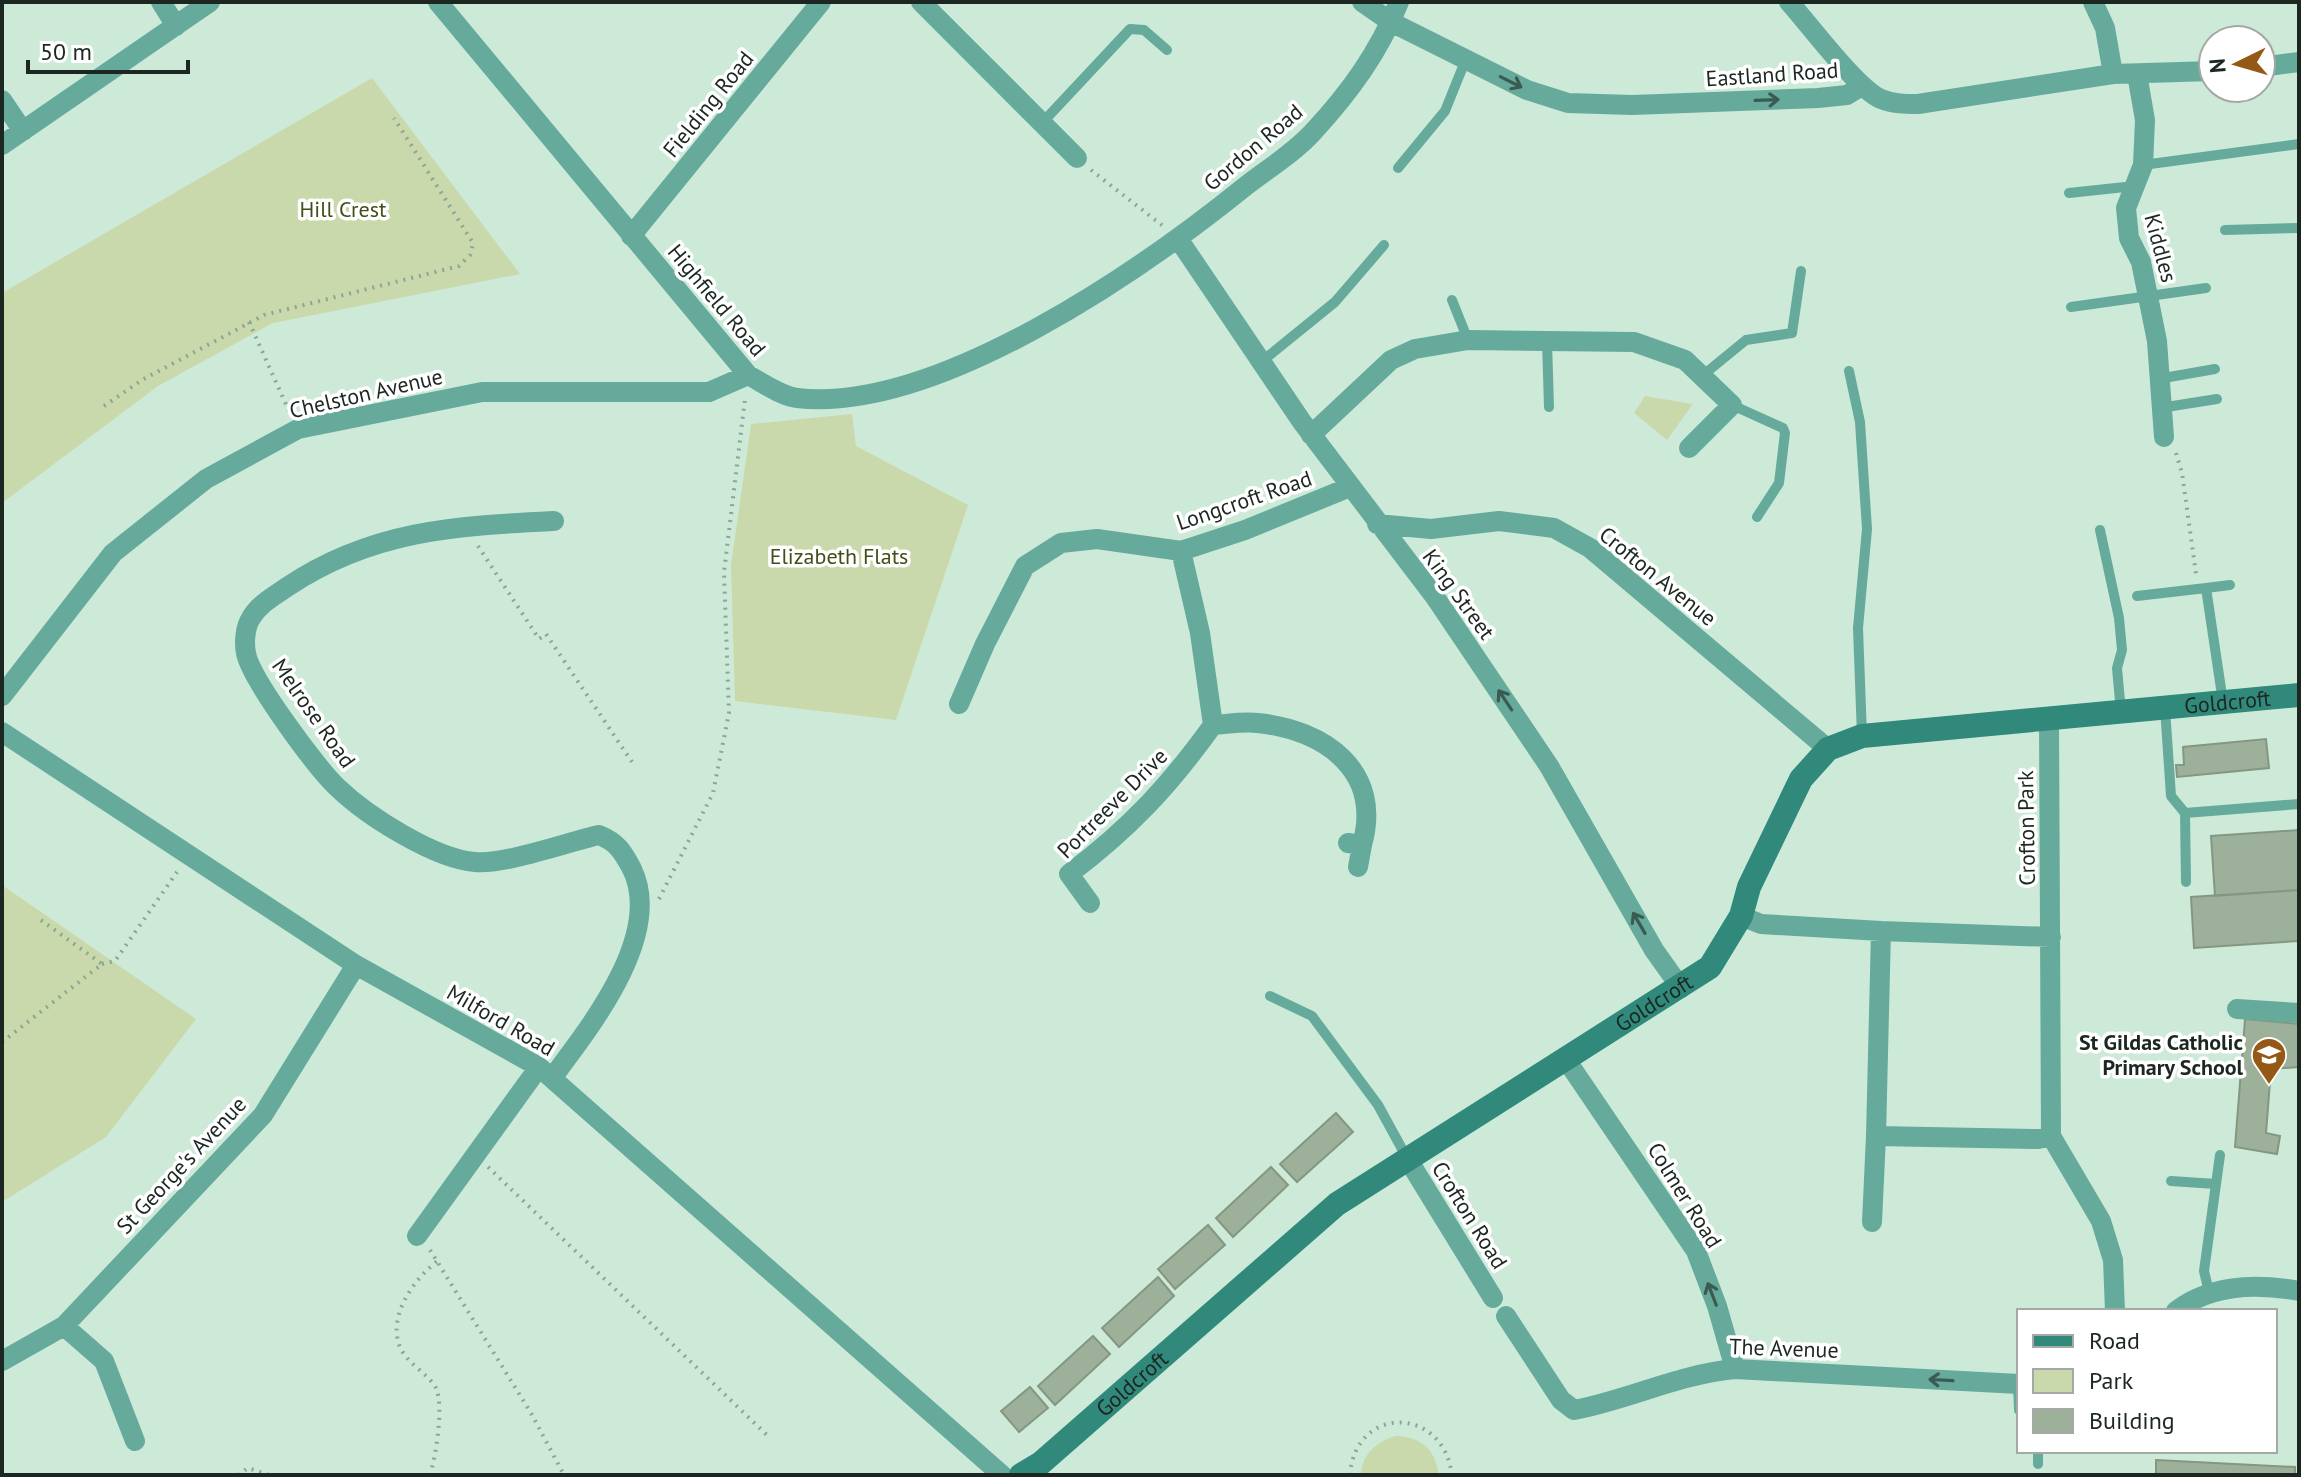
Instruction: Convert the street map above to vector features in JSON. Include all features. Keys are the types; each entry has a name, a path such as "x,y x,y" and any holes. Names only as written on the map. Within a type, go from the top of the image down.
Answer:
{"street":[{"path":"161,2 176,26"},
{"path":"2,145 210,2"},
{"name":"Highfield Road","path":"438,2 748,375 795,398 854,398 902,387 962,365 1065,311 1179,240"},
{"name":"Fielding Road","path":"631,236 821,2"},
{"path":"921,2 1077,158"},
{"name":"Eastland Road","path":"1362,2 1391,22 1527,90 1568,103 1632,105 1818,98 1847,95 1862,86 1878,98 1897,104 1918,104 2113,74 2197,72"},
{"name":"Gordon Road","path":"1179,240 1311,134 1378,52 1399,2"},
{"path":"1789,2 1862,86"},
{"path":"2093,2 2105,28 2113,74"},
{"path":"2277,65 2299,62"},
{"name":"Kiddles","path":"2137,74 2145,120 2143,165 2126,208 2129,238 2141,262 2149,296 2164,437"},
{"path":"2,100 23,131"},
{"name":"King Street","path":"1179,240 1311,435 1435,597 1549,766 1654,950 1681,988"},
{"path":"1311,435 1391,360 1415,349 1468,340 1547,339 1634,342 1685,360 1732,405 1689,448"},
{"name":"Chelston Avenue","path":"2,696 113,553 206,479 298,429 482,392 709,392 748,375"},
{"name":"Longcroft Road","path":"959,704 985,644 1025,566 1061,543 1097,539 1181,551 1245,530 1350,487"},
{"name":"Melrose Road","path":"546,1072 598,1016 633,946 640,913 636,879 624,854 614,841 599,835 478,863 435,851 357,804 336,787 313,759 245,654 248,621 258,608 317,567 356,549 464,525 554,521"},
{"name":"Crofton Avenue","path":"1377,524 1431,529 1499,521 1554,528 1590,548 1828,749"},
{"path":"1181,551 1200,633 1213,725 1257,722 1315,737 1351,764 1367,799 1367,827 1355,844 1358,867"},
{"name":"Goldcroft","path":"1038,1471 1337,1204 1567,1061 1710,967 1741,916 1749,887 1801,779 1828,749 1862,736 2299,695"},
{"name":"Crofton Park","path":"2049,719 2051,1136"},
{"name":"Portreeve Drive","path":"1090,903 1069,874 1102,849 1170,784 1213,725"},
{"name":"Milford Road","path":"2,732 356,965 546,1072 1002,1475"},
{"path":"1741,916 1761,924 2051,937"},
{"path":"1872,1222 1881,931"},
{"name":"St George's Avenue","path":"2,1361 64,1326 263,1115 356,965"},
{"path":"2237,1009 2299,1013"},
{"name":"Colmer Road","path":"1567,1061 1696,1251 1717,1306 1735,1369"},
{"path":"417,1236 476,1155 546,1072"},
{"path":"1876,1136 2038,1139 2051,1136 2101,1221 2113,1260 2115,1309"},
{"name":"Crofton Road","path":"1407,1158 1493,1298"},
{"path":"2179,1309 2209,1292 2226,1288 2299,1291"},
{"name":"The Avenue","path":"1506,1316 1561,1400 1574,1410 1607,1404 1708,1371 1735,1369 2017,1384"},
{"path":"64,1326 104,1361 135,1441"}],"lane":[{"path":"1042,123 1130,29 1144,30 1167,50"},
{"path":"1398,168 1445,111 1466,59"},
{"path":"2143,165 2299,144"},
{"path":"2069,193 2125,187 2134,190"},
{"path":"2225,230 2299,228"},
{"path":"1261,362 1335,302 1384,245"},
{"path":"1702,376 1746,340 1792,333 1801,271"},
{"path":"2071,307 2206,288"},
{"path":"1452,300 1468,340"},
{"path":"1547,339 1549,407"},
{"path":"2158,379 2215,369"},
{"path":"1849,371 1860,422 1867,529 1858,628 1862,736"},
{"path":"2160,408 2217,399"},
{"path":"1732,405 1783,428 1785,433 1779,483 1757,517"},
{"path":"2100,530 2119,618 2122,650 2117,668 2121,712"},
{"path":"2137,596 2230,585"},
{"path":"2202,588 2223,702"},
{"path":"2165,708 2171,796 2185,813 2186,882"},
{"path":"2185,813 2299,804"},
{"path":"1270,996 1312,1016 1378,1105 1407,1158"},
{"path":"2209,1292 2204,1271 2220,1155"},
{"path":"2171,1181 2216,1184"},
{"path":"2038,1453 2038,1464"}],"path":[{"path":"104,406 142,380 264,315 459,266 470,255 473,243 394,118"},
{"path":"1077,158 1179,240"},
{"path":"249,322 298,429"},
{"path":"656,905 713,793 729,713 724,572 748,375"},
{"path":"2164,437 2173,445 2182,473 2202,588"},
{"path":"464,525 539,639 546,634 634,765"},
{"path":"2,1042 102,964 115,961 190,853"},
{"path":"38,918 102,964"},
{"path":"476,1155 769,1437"},
{"path":"417,1236 439,1260 444,1276 487,1340 564,1475"},
{"path":"430,1475 438,1430 437,1389 402,1351 397,1333 404,1298 439,1260"},
{"path":"1350,1475 1357,1446 1382,1425 1398,1422 1430,1431 1446,1450 1452,1475"},
{"path":"238,1475 248,1468 269,1475"}],"green space":[{"name":"Hill Crest","path":"372,78 520,274 273,323 158,386 2,503 2,293"},
{"path":"1645,396 1693,404 1667,440 1634,413"},
{"name":"Elizabeth Flats","path":"852,414 856,446 968,505 896,720 735,701 731,565 751,424"},
{"path":"2,885 196,1019 106,1137 2,1202"},
{"path":"1396,1436 1413,1439 1426,1446 1439,1475 1361,1475 1364,1461 1371,1450"}],"building":[{"path":"2266,739 2269,768 2177,777 2176,765 2184,765 2183,747"},
{"path":"2299,830 2299,890 2215,896 2211,836"},
{"path":"2299,890 2299,941 2194,948 2191,897"},
{"name":"St Gildas Catholic Primary School","path":"2245,1019 2299,1024 2299,1067 2271,1069 2266,1133 2280,1136 2277,1154 2235,1147"},
{"path":"1336,1113 1353,1132 1297,1182 1280,1164"},
{"path":"1271,1167 1288,1185 1233,1237 1216,1218"},
{"path":"1208,1225 1225,1245 1175,1289 1158,1269"},
{"path":"1158,1277 1174,1296 1119,1347 1102,1328"},
{"path":"1093,1336 1110,1354 1055,1405 1038,1386"},
{"path":"1030,1387 1048,1408 1019,1432 1001,1411"},
{"path":"2156,1460 2295,1467 2295,1475 2156,1475"}],"place":[{"name":"St Gildas Catholic Primary School","path":"2269,1086"}]}
